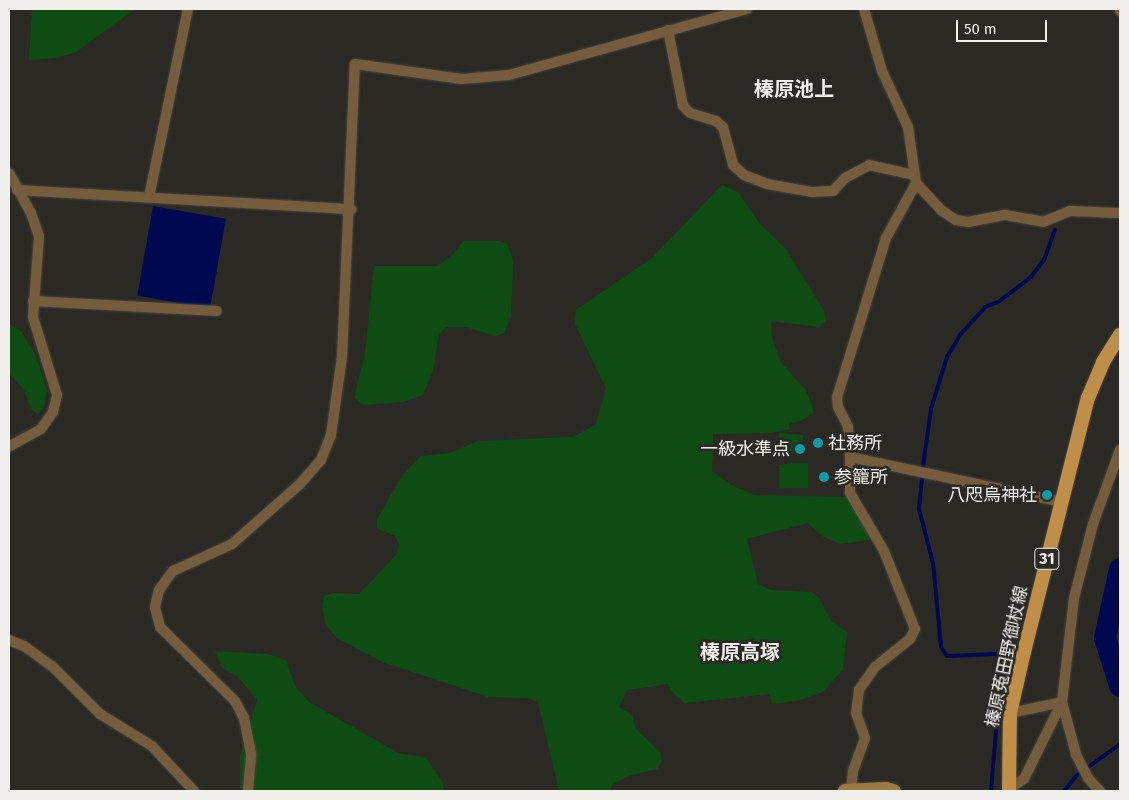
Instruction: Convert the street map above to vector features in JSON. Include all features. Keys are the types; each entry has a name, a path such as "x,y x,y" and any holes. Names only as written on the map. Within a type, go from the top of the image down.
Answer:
{"main road":[{"name":"榛原菟田野御杖線","path":"1009,790 1010,713 1061,502 1088,398 1103,362 1120,335"},
{"path":"848,790 894,791"}],"street":[{"path":"150,197 188,9"},
{"path":"248,791 251,754 244,718 234,702 160,628 155,607 159,590 173,571 232,544 300,484 321,460 331,435 342,357 351,209 355,64 462,79 509,75 747,9"},
{"path":"848,790 852,771 865,738 856,713 859,690 875,667 910,639 915,629 884,551 850,493 848,427 838,407 837,397 886,238 915,179 908,127 882,71 864,9"},
{"path":"668,30 683,106 690,114 716,122 723,127 733,165 744,175 767,184 812,192 833,191 845,178 869,164 915,179 941,210 956,220 968,222 1005,215 1043,222 1070,211 1120,214"},
{"path":"9,173 31,213 39,236 40,255 33,301 33,316 57,395 53,412 41,429 9,447"},
{"path":"17,190 351,209"},
{"path":"33,301 217,312"},
{"path":"1009,790 1024,779 1062,702 1074,598 1093,524 1120,450"},
{"path":"850,457 918,474 1061,502"},
{"path":"9,640 24,646 52,666 100,714 152,746 194,791"},
{"path":"1010,713 1062,702"},
{"path":"1062,702 1076,754 1088,778 1100,791"}],"green space":[{"path":"32,9 135,9 76,52 56,58 29,60"},
{"path":"722,185 738,192 760,224 786,249 824,311 826,320 819,327 771,321 772,338 781,363 806,390 814,412 803,420 789,424 790,429 771,433 713,434 712,471 731,485 754,495 849,497 871,540 839,544 822,536 808,523 747,539 758,584 771,590 812,592 819,598 831,621 847,632 843,669 823,692 800,700 772,704 769,694 685,703 671,691 668,684 627,690 619,707 632,715 635,728 660,752 662,761 657,769 628,776 612,785 610,791 559,791 538,702 529,698 488,697 382,662 337,638 325,624 322,605 324,596 332,593 359,594 397,554 399,544 395,536 377,528 377,519 402,476 421,456 450,453 478,441 573,437 596,424 606,388 575,324 576,310 652,258"},
{"path":"463,241 500,241 508,245 513,261 511,316 504,333 495,336 466,327 447,327 439,334 433,371 423,395 403,402 362,405 355,398 365,353 374,266 437,266 452,256"},
{"path":"9,324 21,331 35,354 47,390 44,407 38,414 31,409 24,390 9,373"},
{"path":"779,433 803,435 802,452 779,454"},
{"path":"808,463 808,488 779,488 779,465"},
{"path":"215,651 268,654 286,660 295,686 309,702 398,753 426,758 442,781 444,791 240,791 240,756 257,700 238,677 222,668"}],"shaded area":[{"path":"153,206 226,219 210,308 137,296"}],"waterway":[{"path":"991,791 1002,661 996,654 947,656 941,647 933,563 919,509 924,459 931,409 947,357 960,335 985,307 998,302 1031,277 1044,260 1055,230"},
{"path":"1120,569 1105,638 1120,686"},
{"path":"1064,791 1076,776 1120,744"}],"place":[{"name":"社務所","path":"818,443"},
{"name":"一級水準点","path":"800,449"},
{"name":"参籠所","path":"824,477"},
{"name":"八咫烏神社","path":"1047,495"}],"district":[{"name":"榛原池上","path":"794,89"},
{"name":"榛原高塚","path":"740,652"}]}
